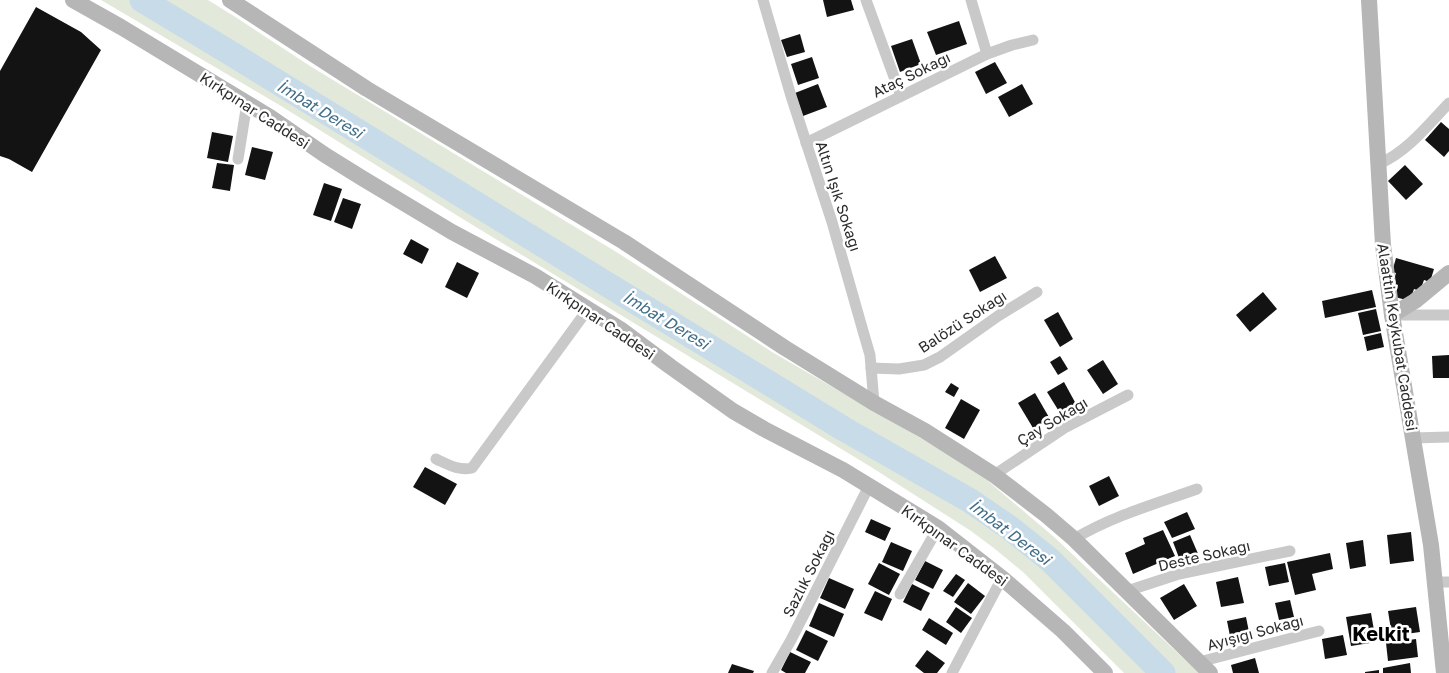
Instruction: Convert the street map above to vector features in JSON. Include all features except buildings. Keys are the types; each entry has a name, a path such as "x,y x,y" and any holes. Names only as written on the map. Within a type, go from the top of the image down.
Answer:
{"street":[{"name":"Kırkpınar Caddesi","path":"73,0 270,117 362,178 452,232 535,276 588,309 620,329 733,411 844,470 938,528 1002,578 1062,631 1105,673"},
{"path":"230,0 367,89 624,242 785,348 874,403 925,431 994,476 1046,515 1074,539 1205,668"},
{"name":"Altın Işık Sokağı","path":"763,0 772,36 832,222 870,355 874,403"},
{"path":"866,0 901,96"},
{"path":"971,0 987,54"},
{"name":"Alaattin Keykubat Caddesi","path":"1371,1 1383,245 1392,315 1431,545 1442,582 1444,673"},
{"name":"Ataç Sokağı","path":"806,143 987,54 1033,40"},
{"path":"238,159 247,103"},
{"path":"1379,164 1389,160 1410,145 1449,103"},
{"path":"1392,315 1415,301 1449,273"},
{"name":"Balözü Sokağı","path":"871,368 899,369 924,365 940,357 998,316 1037,292"},
{"path":"436,459 455,468 472,468 588,309"},
{"path":"1392,315 1449,315"},
{"name":"Çay Sokağı","path":"994,476 1072,424 1128,395"},
{"path":"1413,438 1449,437"},
{"name":"Sazlık Sokağı","path":"772,673 791,640 869,486"},
{"path":"1074,539 1093,527 1111,519 1197,489"},
{"path":"900,594 938,528"},
{"name":"Deste Sokağı","path":"1127,591 1186,573 1290,551"},
{"path":"952,673 1002,578"},
{"name":"Ayışığı Sokağı","path":"1205,668 1319,630"}],"green space":[{"path":"101,0 208,0 310,66 618,253 772,352 940,449 988,481 1054,537 1199,673 1124,673 1023,572 971,531 871,467 466,221 281,106"}],"waterway":[{"name":"İmbat Deresi","path":"142,0 844,429 969,500 1010,528 1050,560 1163,673"}],"district":[{"name":"Kelkit","path":"1381,633"}]}
